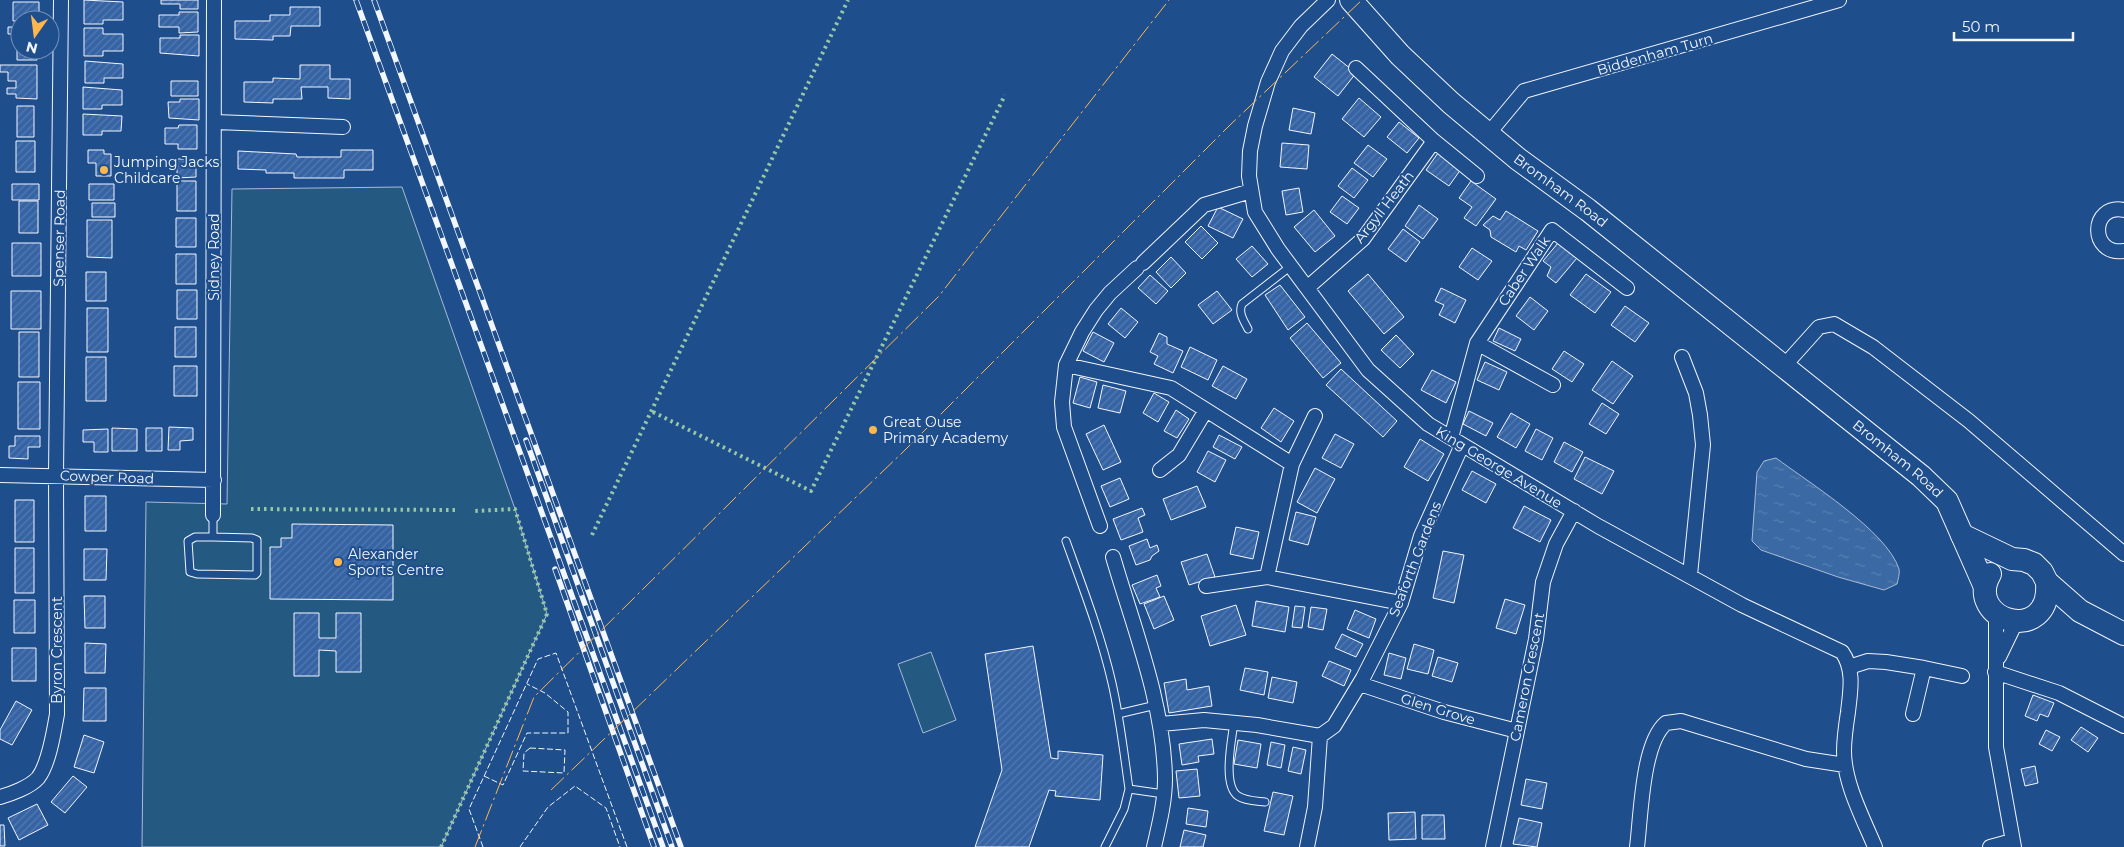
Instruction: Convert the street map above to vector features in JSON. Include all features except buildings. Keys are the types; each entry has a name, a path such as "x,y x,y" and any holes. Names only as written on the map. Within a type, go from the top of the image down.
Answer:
{"main road":[{"name":"Bromham Road","path":"1351,0 1400,55 1443,96 1518,159 1588,210 1784,366 1947,501 1985,587"},
{"path":"1962,535 2012,559 2024,560 2034,564 2042,572 2047,582 2048,594 2044,606 2016,618"},
{"path":"2012,559 2002,562 1994,568 1988,577 1985,587 1989,607 2016,618 2080,611"},
{"path":"2047,582 2080,611 2124,634"}],"street":[{"name":"Spenser Road","path":"56,475 61,0"},
{"name":"Sidney Road","path":"213,515 214,0"},
{"name":"King George Avenue","path":"1328,0 1301,26 1282,51 1268,82 1250,151 1249,176 1255,212 1291,266 1368,370 1428,424 1456,442 1574,512 1742,605 1838,649 1845,656 1849,667"},
{"name":"Biddenham Turn","path":"1489,133 1524,91 1838,0"},
{"path":"1356,68 1434,141 1477,176"},
{"path":"215,122 343,127"},
{"name":"Argyll Heath","path":"1307,288 1363,239 1434,141"},
{"path":"1100,526 1064,427 1062,402 1066,365 1082,332 1110,293 1204,205 1252,191"},
{"path":"2124,210 2107,212 2102,217 2097,230 2098,236 2106,247 2112,250 2124,251"},
{"name":"Caber Walk","path":"1456,442 1477,343 1552,230 1627,288"},
{"path":"1784,366 1820,326 1834,324 1873,346 1969,421 2124,554"},
{"path":"1477,343 1553,385"},
{"path":"1682,357 1696,393 1703,445 1690,575"},
{"path":"1066,365 1171,388 1292,464"},
{"path":"1160,470 1179,455 1206,410"},
{"path":"1267,577 1292,464 1315,416"},
{"name":"Seaforth Gardens","path":"1320,736 1334,726 1360,684 1401,603 1421,536 1456,442"},
{"name":"Cowper Road","path":"0,475 214,480"},
{"name":"Byron Crescent","path":"0,797 14,794 38,778 52,747 57,714 56,475"},
{"name":"Cameron Crescent","path":"1493,847 1536,639 1543,582 1556,544 1574,512"},
{"path":"1113,557 1161,724 1165,780 1154,847"},
{"path":"1206,586 1267,577 1401,603"},
{"path":"1990,847 2013,844 1996,747 1996,667 2016,618"},
{"path":"1996,667 2016,618"},
{"path":"1875,847 1855,798 1845,765 1844,752 1851,689 1849,667 1868,661 1886,662 1962,676"},
{"path":"1996,667 2059,693 2124,726"},
{"path":"1913,714 1924,668"},
{"name":"Glen Grove","path":"1360,684 1444,712 1517,731"},
{"path":"1161,724 1204,720 1234,722 1320,736 1315,807 1307,847"},
{"path":"1638,847 1646,770 1655,735 1666,722 1681,721 1806,759 1845,765"}],"lane":[{"path":"1248,329 1241,316 1240,308 1242,304 1291,266"},
{"path":"213,515 213,537"},
{"path":"195,537 213,537 252,538 257,540 258,573 255,575 245,575 196,574 190,572 188,541 195,537"},
{"path":"1066,541 1091,611 1112,683 1129,789 1124,809 1105,847"},
{"path":"1118,714 1156,705"},
{"path":"1234,722 1229,764 1232,789 1237,796 1244,799 1265,802"},
{"path":"1129,789 1164,794"}],"shaded area":[{"name":"Alexander Sports Centre","path":"402,187 515,509 547,614 441,847 142,847 146,502 227,504 232,189"},
{"path":"931,652 956,720 923,733 898,664"}],"water":[{"path":"1776,458 1845,508 1879,539 1892,554 1899,569 1897,584 1884,590 1838,577 1761,550 1752,541 1757,472 1764,461"}],"railway":[{"path":"356,0 663,847"},
{"path":"374,0 681,847"},
{"path":"526,440 672,847"},
{"path":"555,569 654,847"}],"hedge":[{"path":"592,535 848,0"},
{"path":"653,412 811,491 1005,95"},
{"path":"251,509 456,510"},
{"path":"441,847 547,614 515,509 475,511"}],"fence":[{"path":"483,847 469,809 538,659 556,653 627,847"},
{"path":"484,776 503,785 527,733 568,733 568,712 545,693 527,684"},
{"path":"530,748 565,750 564,773 523,771 524,753 530,748"},
{"path":"520,847 548,807 575,786 606,808 620,847"}],"power":[{"path":"475,847 534,697 939,296 1169,0"},
{"path":"551,790 904,451 1230,125 1362,0"}],"place":[{"name":"Jumping Jacks Childcare","path":"104,170"},
{"name":"Great Ouse Primary Academy","path":"873,430"},
{"name":"Alexander Sports Centre","path":"338,562"}]}
